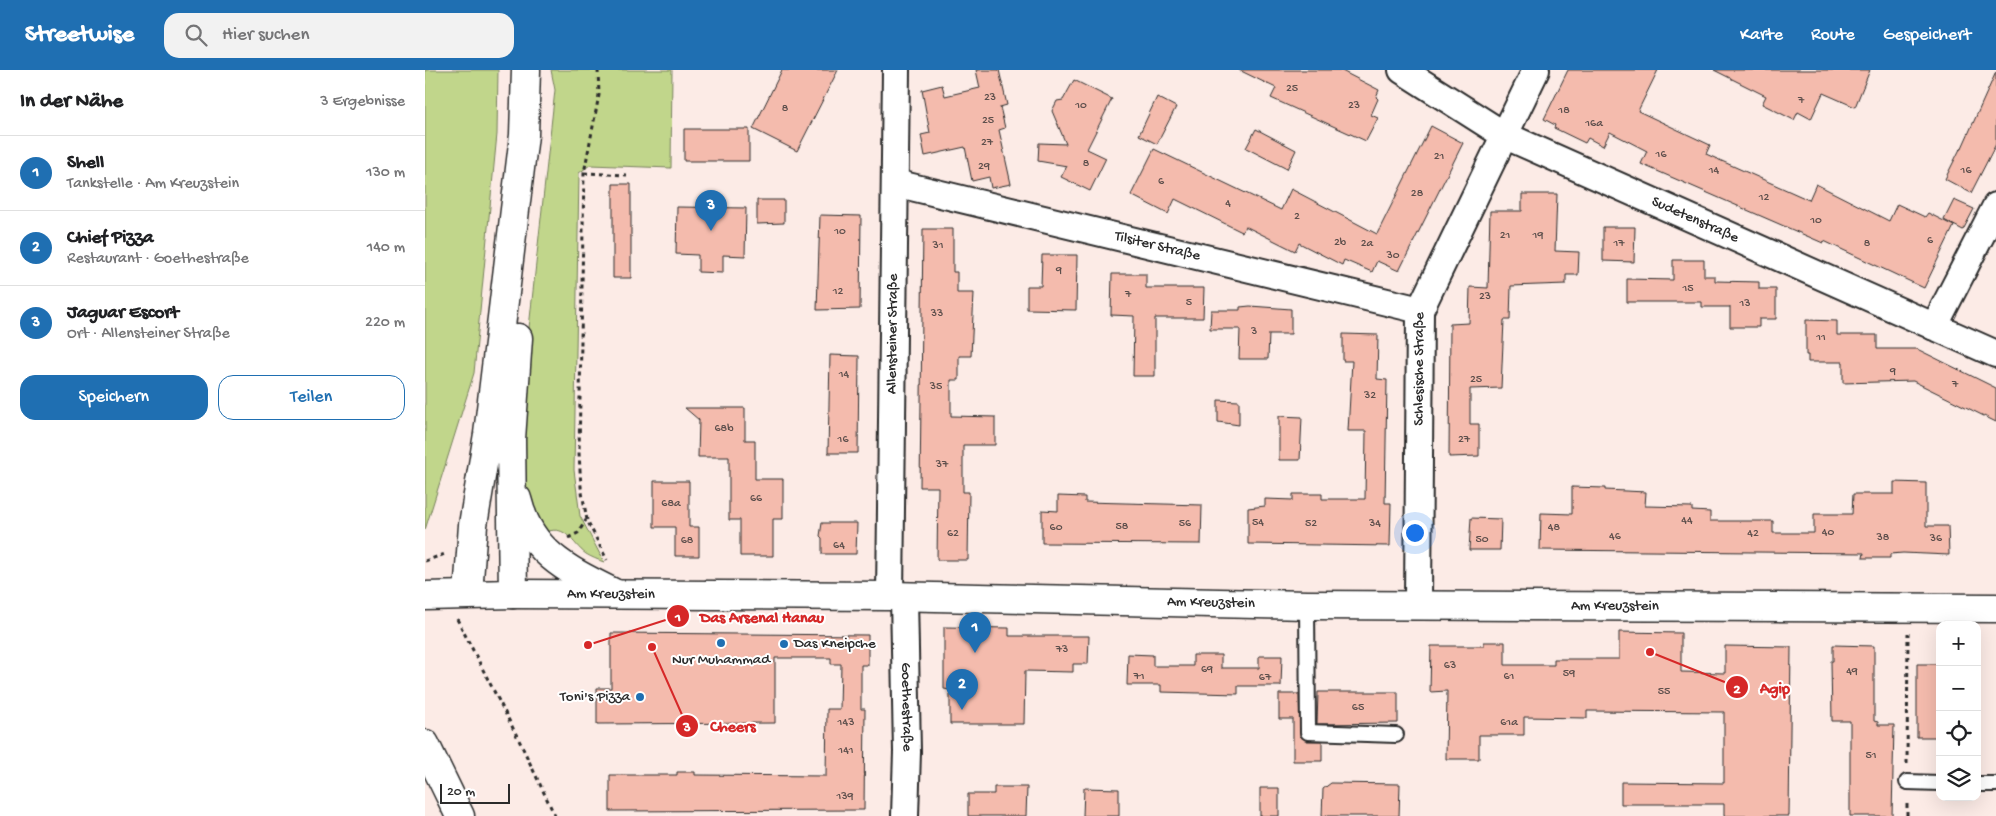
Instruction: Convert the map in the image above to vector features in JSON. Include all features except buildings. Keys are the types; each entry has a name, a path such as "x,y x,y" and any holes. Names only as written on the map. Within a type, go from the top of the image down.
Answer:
{"main road":[{"path":"462,605 488,434 523,135 527,70"},
{"path":"513,594 511,476 513,396 539,100 538,70"},
{"path":"511,476 521,514 540,547 555,561 572,572 614,582"},
{"name":"Am Kreuzstein","path":"425,596 462,605 513,594 614,582 897,597 1307,605 1996,608"},
{"path":"425,744 460,816"}],"street":[{"name":"Allensteiner Straße","path":"895,70 897,597"},
{"name":"Sudetenstraße","path":"1402,70 1504,135 1996,354"},
{"name":"Schlesische Straße","path":"1419,604 1421,310 1536,70"},
{"name":"Tilsiter Straße","path":"895,183 1421,310"},
{"path":"1934,326 1996,206"},
{"name":"Goethestraße","path":"897,597 907,752 905,816"}],"lane":[{"path":"1307,605 1308,732 1396,734"},
{"path":"1907,782 1936,783"},
{"path":"1981,784 1996,784"}],"path":[{"path":"598,70 599,95 584,174 579,453 581,487 587,520 614,582"},
{"path":"584,174 627,175"},
{"path":"564,539 578,533 587,520"},
{"path":"462,605 518,738 555,816"},
{"path":"1907,816 1908,624"}],"green space":[{"path":"425,70 498,70 497,134 474,373 425,530"},
{"path":"551,70 672,70 671,168 590,165 579,173 574,470 580,516 604,562 586,554 564,533 553,530 546,532 532,516 524,482 521,401 555,90"}],"place":[{"name":"Jaguar Escort","path":"711,231"},
{"name":"Nur Muhammad","path":"721,643"},
{"name":"Das Kneipche","path":"784,644"},
{"name":"Das Arsenal Hanau","path":"588,645"},
{"name":"Cheers","path":"652,647"},
{"name":"Agip","path":"1650,652"},
{"name":"Shell","path":"975,653"},
{"name":"Toni's Pizza","path":"640,697"},
{"name":"Chief Pizza","path":"962,710"}]}
